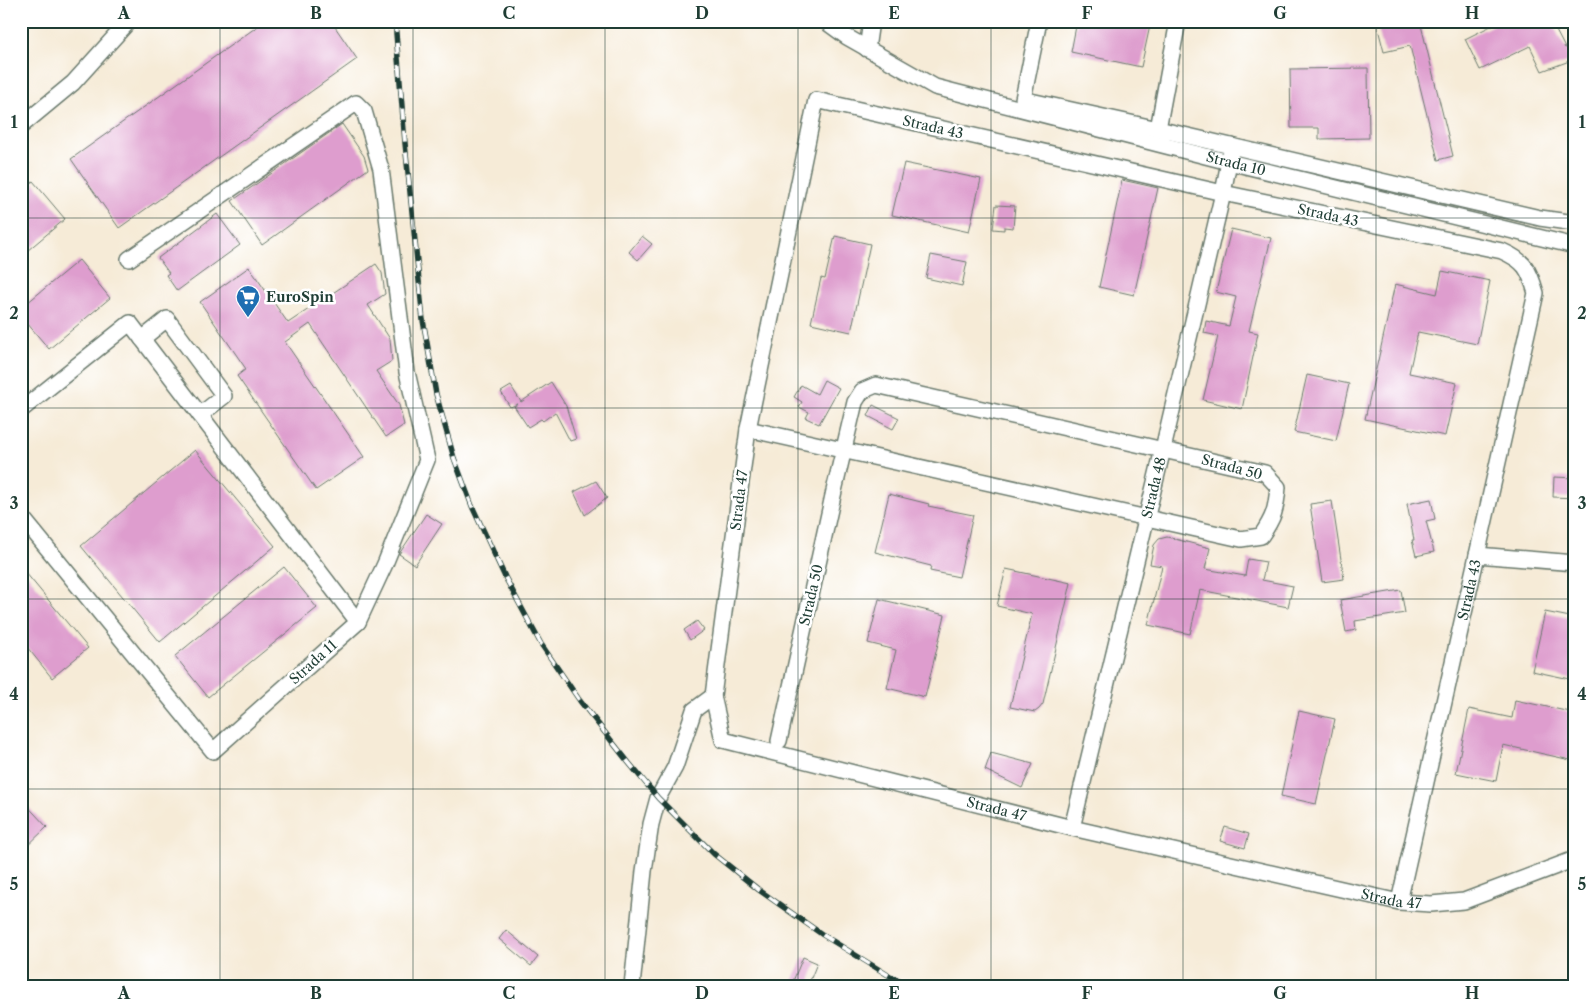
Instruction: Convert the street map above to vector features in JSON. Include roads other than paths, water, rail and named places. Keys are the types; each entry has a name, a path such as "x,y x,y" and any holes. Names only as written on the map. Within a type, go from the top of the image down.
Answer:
{"street":[{"path":"21,126 73,83 129,21"},
{"name":"Strada 10","path":"825,21 847,38 935,87 1229,162 1575,246"},
{"path":"867,49 871,21"},
{"path":"1023,99 1039,21"},
{"path":"1158,129 1178,21"},
{"name":"Strada 10","path":"900,68 1023,99 1540,218 1575,223"},
{"name":"Strada 43","path":"748,429 816,100 1223,193 1502,250 1517,257 1530,272 1536,293 1398,902"},
{"path":"21,410 130,323 358,622 385,564 427,460 407,372 381,169 364,111 356,103 129,259"},
{"name":"Strada 48","path":"1072,828 1163,449 1223,193 1232,146"},
{"path":"142,339 167,319 224,396 200,415"},
{"name":"Strada 50","path":"748,429 844,450 1241,540 1261,536 1271,521 1276,508 1278,487 1265,473 1163,449 876,385 862,391 855,402 844,450 779,741"},
{"name":"Strada 47","path":"748,429 714,696 723,740 1072,828 1398,902 1431,904 1464,901 1575,859"},
{"name":"Strada 11","path":"21,516 213,751 358,622"},
{"path":"1476,555 1575,563"},
{"path":"632,986 644,871 651,824 658,798 675,767 694,710 714,696"}],"railway":[{"path":"395,21 423,320 436,394 454,458 472,506 505,577 541,644 580,701 658,798 714,854 759,890 823,935 888,975 912,986"}],"place":[{"name":"EuroSpin","path":"248,318"}]}
